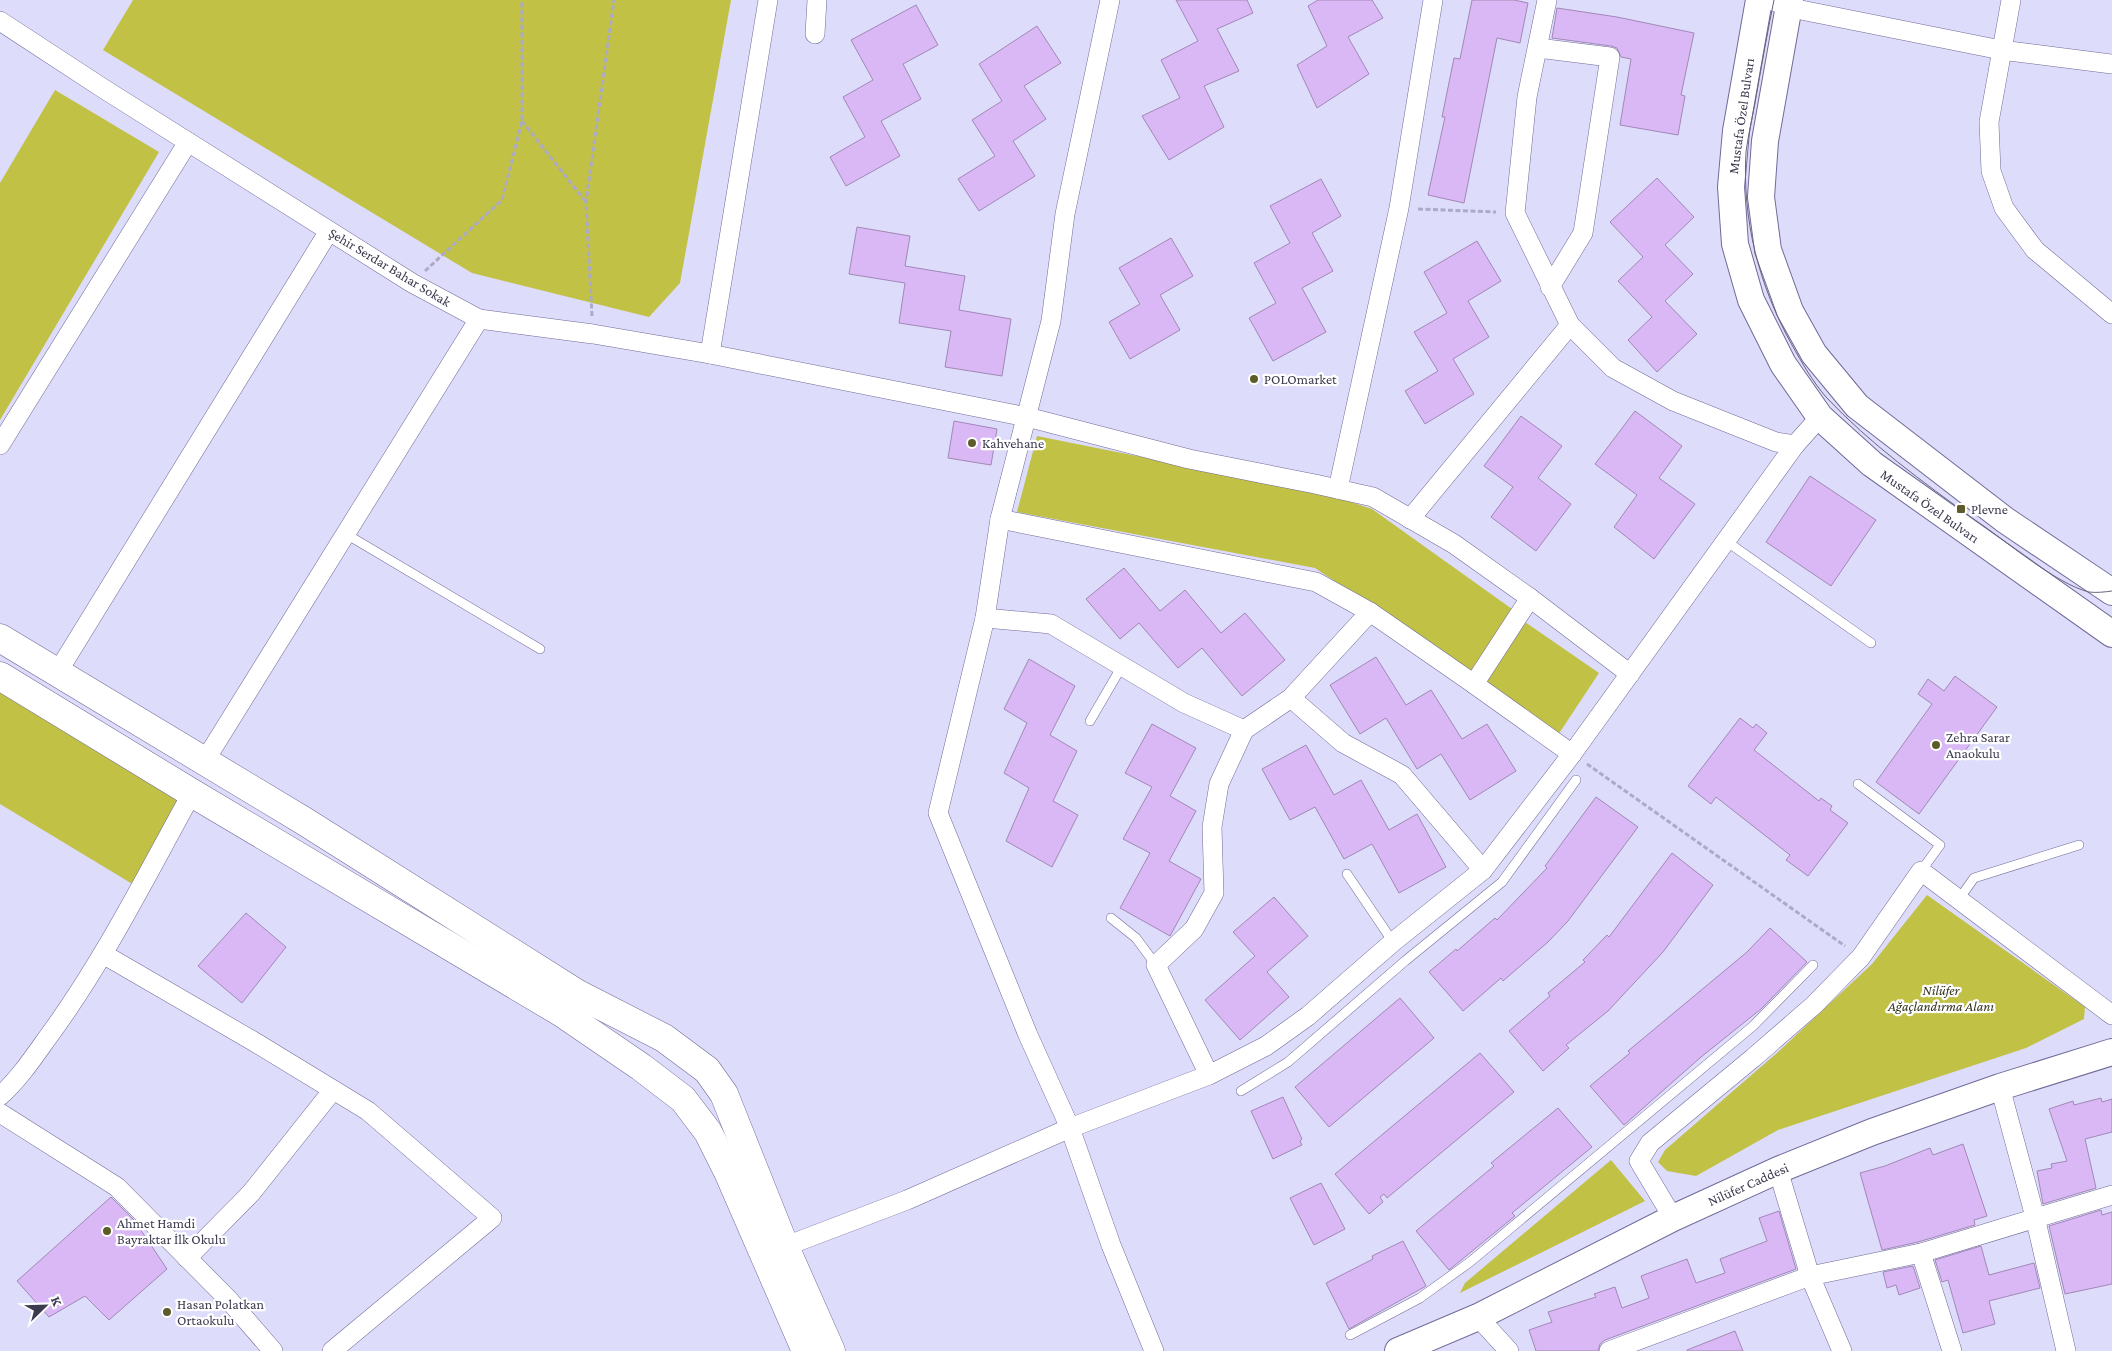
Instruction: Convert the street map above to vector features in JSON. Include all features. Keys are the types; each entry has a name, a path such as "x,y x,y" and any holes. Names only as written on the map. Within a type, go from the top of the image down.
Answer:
{"main road":[{"name":"Mustafa Özel Bulvarı","path":"1759,0 1736,131 1731,187 1735,244 1751,300 1783,364 1820,417 1872,464 2112,634"},
{"name":"Mustafa Özel Bulvarı","path":"1783,2 1765,141 1761,197 1768,250 1790,311 1814,354 1857,406 2005,520 2112,592"},
{"path":"0,638 387,872 578,994 664,1038 707,1070 724,1094 806,1351"},
{"path":"0,676 192,793 562,1013 641,1067 683,1099 708,1132 728,1172 831,1351"},
{"name":"Nilüfer Caddesi","path":"1398,1351 1478,1317 1673,1218 1778,1170 1872,1132 2000,1087 2112,1052"}],"street":[{"path":"710,354 768,0"},
{"path":"815,34 817,0"},
{"path":"1110,0 1065,214 1051,322 1000,519 985,618 938,813 1028,1035 1070,1128 1111,1245 1154,1351"},
{"path":"1338,489 1399,208 1434,0"},
{"path":"1547,0 1527,97 1515,213 1570,325 1613,368 1673,401 1776,442 1795,445"},
{"path":"2011,0 1989,122 1991,171 2004,208 2035,250 2112,314"},
{"path":"1783,2 2001,50 2112,64"},
{"name":"Şehir Serdar Bahar Sokak","path":"0,21 104,89 412,283 478,319 593,334 710,354 1027,417 1189,459 1338,489 1373,498 1454,544 1530,598 1630,674"},
{"path":"1538,48 1610,57 1583,232 1550,287"},
{"path":"0,445 188,142"},
{"path":"57,673 329,231"},
{"path":"204,762 478,319"},
{"path":"1410,519 1570,325"},
{"path":"774,1250 907,1200 1070,1128 1209,1075 1266,1046 1308,1016 1392,942 1483,870 1572,754 1795,445 1820,417"},
{"path":"1000,519 1316,582 1370,612 1572,754"},
{"path":"1474,684 1530,598"},
{"path":"1209,1075 1156,965 1194,929 1214,893 1212,826 1219,784 1244,730 1291,698 1370,612"},
{"path":"985,618 1051,624 1184,703 1244,730"},
{"path":"1291,698 1343,743 1402,775 1483,870"},
{"path":"0,1096 13,1084 73,1003 103,954 192,793"},
{"path":"1673,1218 1638,1161 1650,1143 1814,1005 1861,957 1921,871 2112,1015"},
{"path":"103,954 253,1041 368,1111 492,1218 332,1351"},
{"path":"2000,1087 2035,1217 2066,1351"},
{"path":"187,1258 251,1193 333,1090"},
{"path":"0,1113 117,1187 228,1299 273,1351"},
{"path":"1778,1170 1810,1276 1842,1351"},
{"path":"1609,1351 1810,1276 1922,1253 2112,1195"},
{"path":"1922,1253 1952,1351"},
{"path":"1478,1317 1509,1351"}],"lane":[{"path":"346,534 540,649"},
{"path":"1726,541 1871,643"},
{"path":"1090,721 1122,666"},
{"path":"1241,1091 1288,1062 1405,961 1502,882 1576,780"},
{"path":"1858,784 1940,845 1921,871"},
{"path":"1959,899 1974,878 2079,845"},
{"path":"1347,874 1392,942"},
{"path":"1111,918 1136,938 1156,965"},
{"path":"1350,1335 1420,1298 1470,1262 1753,1026 1813,965"}],"path":[{"path":"412,283 502,200 522,120 522,0"},
{"path":"593,334 586,202 614,0"},
{"path":"522,120 586,202"},
{"path":"1399,208 1515,213"},
{"path":"1572,754 1861,957"}],"green space":[{"path":"133,0 731,0 680,283 649,317 472,273 103,50"},
{"path":"55,90 159,152 0,420 0,183"},
{"path":"1037,436 1330,495 1372,509 1512,609 1470,672 1315,568 1017,512"},
{"path":"1525,622 1599,673 1558,735 1483,683"},
{"path":"0,677 192,793 139,888 0,804"},
{"name":"Nilüfer Ağaçlandırma Alanı","path":"1927,895 2085,1007 2084,1019 2026,1048 1778,1130 1696,1176 1667,1171 1658,1162 1665,1150 1778,1052 1872,964"},
{"path":"1611,1160 1645,1201 1460,1293 1465,1283"}],"building":[{"path":"1176,0 1247,0 1253,13 1217,29 1239,71 1204,86 1224,127 1169,160 1142,116 1180,98 1161,60 1198,41"},
{"path":"1318,0 1372,0 1383,18 1348,37 1369,74 1317,108 1297,65 1327,46 1308,6"},
{"path":"1472,0 1514,0 1528,3 1520,43 1497,38 1464,203 1428,195 1445,117 1442,117 1454,58 1460,59"},
{"path":"916,5 938,45 903,64 921,99 881,121 900,156 846,186 830,157 865,137 843,97 873,80 851,40"},
{"path":"1557,8 1617,17 1694,33 1681,95 1685,96 1678,135 1620,125 1631,59 1621,57 1617,48 1611,46 1552,38"},
{"path":"1037,26 1061,63 1024,86 1046,119 1013,141 1035,176 979,211 958,179 995,156 972,120 1002,101 979,64"},
{"path":"1657,178 1694,217 1665,245 1693,274 1665,301 1697,334 1657,372 1628,340 1652,317 1618,281 1643,257 1610,222"},
{"path":"1321,179 1341,216 1312,233 1333,271 1302,288 1326,332 1273,361 1249,318 1276,303 1254,263 1290,243 1270,206"},
{"path":"857,227 910,236 905,266 965,276 959,310 1011,319 1002,376 945,367 951,331 899,323 905,283 849,274"},
{"path":"1171,238 1193,276 1160,295 1180,330 1130,359 1109,322 1140,304 1119,268"},
{"path":"1477,241 1501,281 1468,301 1489,337 1453,359 1474,394 1425,424 1405,391 1438,371 1414,332 1447,313 1424,272"},
{"path":"1635,411 1682,446 1659,478 1695,504 1654,559 1614,527 1637,495 1595,464"},
{"path":"1521,416 1562,446 1538,478 1571,504 1536,551 1491,517 1513,487 1484,466"},
{"name":"Kahvehane","path":"954,421 997,429 991,465 948,458"},
{"path":"1810,476 1876,520 1831,586 1766,542"},
{"path":"1124,568 1160,611 1185,590 1221,633 1245,613 1285,660 1242,696 1202,648 1178,668 1139,623 1120,639 1086,599"},
{"path":"1376,657 1406,705 1431,690 1462,739 1487,724 1516,771 1470,800 1441,754 1417,769 1386,718 1360,734 1330,685"},
{"path":"1029,659 1075,686 1050,735 1077,751 1053,801 1078,815 1052,867 1006,841 1029,788 1004,773 1027,723 1004,709"},
{"name":"Zehra Sarar Anaokulu","path":"1955,676 1997,707 1919,814 1876,782 1932,704 1918,694 1928,679 1944,691"},
{"path":"1740,718 1753,728 1756,724 1767,733 1754,750 1819,801 1821,798 1832,806 1830,810 1848,823 1808,876 1786,860 1790,855 1716,797 1711,804 1688,786"},
{"path":"1152,724 1196,748 1170,796 1196,811 1169,861 1201,879 1170,936 1120,908 1150,853 1123,839 1152,787 1125,773"},
{"path":"1306,745 1334,795 1361,780 1389,830 1417,814 1446,867 1399,893 1372,844 1344,859 1315,807 1290,820 1262,769"},
{"path":"1596,797 1638,827 1568,921 1548,942 1503,981 1501,978 1463,1011 1429,972 1495,918 1497,920 1547,868 1545,866"},
{"path":"1672,853 1713,885 1663,952 1608,1011 1566,1045 1569,1048 1543,1071 1509,1031 1550,996 1548,993 1585,962 1583,960 1607,935 1609,937"},
{"path":"1274,897 1308,936 1267,972 1289,997 1240,1040 1205,1000 1255,956 1233,932"},
{"path":"246,913 286,947 242,1003 198,966"},
{"path":"1770,928 1807,962 1761,1009 1701,1057 1624,1125 1590,1086 1630,1053 1628,1051 1747,952"},
{"path":"1400,998 1434,1038 1329,1127 1295,1087"},
{"path":"1480,1053 1514,1092 1387,1198 1384,1194 1380,1197 1383,1202 1369,1214 1335,1174"},
{"path":"1283,1097 1302,1139 1300,1141 1302,1145 1273,1159 1251,1111"},
{"path":"2101,1098 2102,1102 2112,1099 2112,1132 2085,1139 2096,1188 2043,1204 2037,1171 2052,1168 2051,1164 2067,1161 2049,1109 2073,1101 2074,1105"},
{"path":"1558,1108 1592,1147 1512,1213 1515,1216 1449,1270 1416,1231 1494,1166 1491,1163"},
{"path":"1963,1144 1987,1216 1974,1220 1975,1225 1918,1242 1882,1250 1860,1173 1885,1166 1930,1148 1933,1155"},
{"path":"1321,1183 1345,1229 1314,1245 1290,1198"},
{"name":"Ahmet Hamdi Bayraktar İlk Okulu","path":"111,1197 134,1220 167,1269 109,1320 85,1296 49,1317 17,1281"},
{"path":"2101,1210 2102,1215 2112,1212 2112,1284 2065,1294 2049,1226"},
{"path":"1779,1211 1796,1269 1605,1340 1600,1344 1598,1351 1536,1351 1529,1330 1552,1322 1548,1312 1596,1297 1594,1294 1615,1287 1622,1308 1649,1298 1641,1276 1687,1259 1696,1283 1725,1273 1720,1259 1767,1241 1759,1218"},
{"path":"1403,1241 1426,1286 1349,1329 1326,1283 1373,1259 1372,1256"},
{"path":"1981,1246 1989,1275 2034,1263 2040,1288 1989,1301 1995,1324 1963,1333 1948,1280 1942,1282 1935,1260"},
{"path":"1913,1266 1920,1288 1899,1295 1896,1285 1887,1288 1883,1272"},
{"path":"1735,1331 1743,1351 1687,1351 1687,1350"}],"tram line":[{"path":"1774,0 1746,152 1745,177 1750,227 1755,252 1770,300 1796,352 1812,379 1843,414 1879,447 1955,506 2061,580 2089,592 2112,591"}],"place":[{"name":"POLOmarket","path":"1254,379"},
{"name":"Kahvehane","path":"972,443"},
{"name":"Plevne","path":"1961,509"},
{"name":"Zehra Sarar Anaokulu","path":"1936,745"},
{"name":"Ahmet Hamdi Bayraktar İlk Okulu","path":"107,1231"},
{"name":"Hasan Polatkan Ortaokulu","path":"167,1312"}]}
